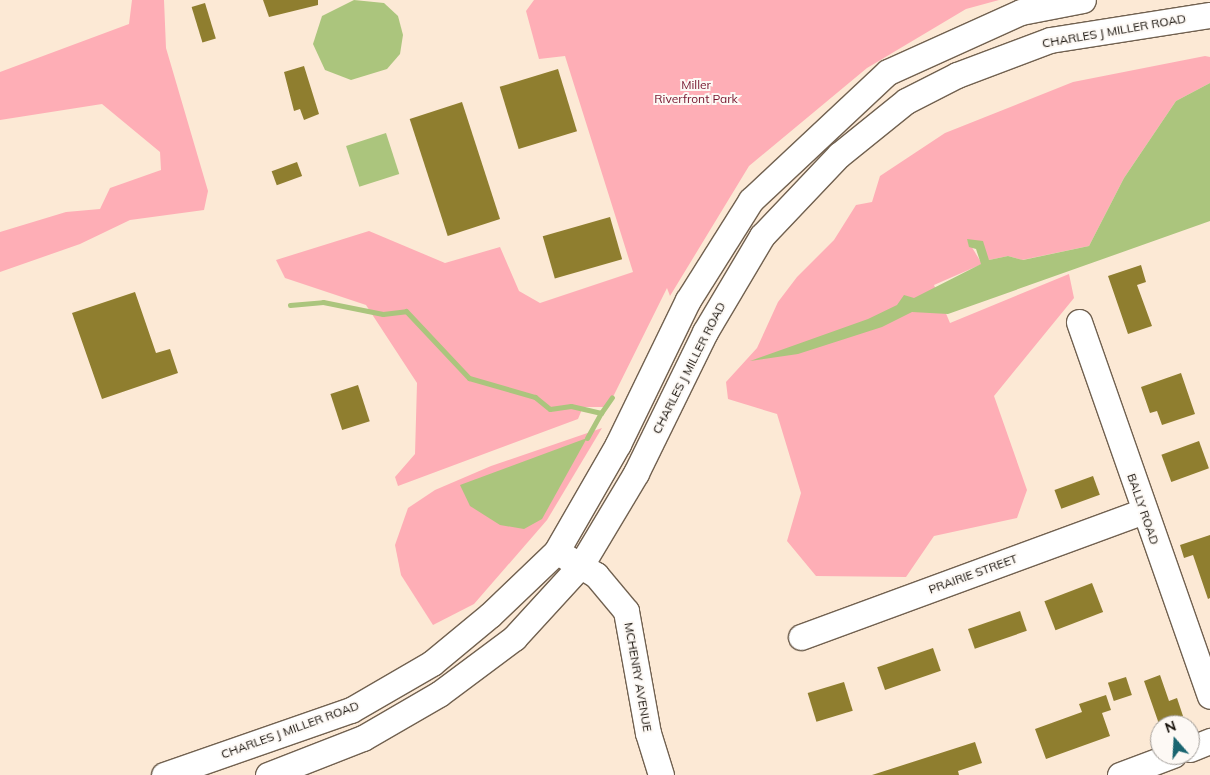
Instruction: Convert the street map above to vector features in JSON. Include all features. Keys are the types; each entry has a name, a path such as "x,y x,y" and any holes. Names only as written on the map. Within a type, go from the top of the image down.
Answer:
{"street":[{"name":"CHARLES J MILLER ROAD","path":"164,775 359,705 432,663 556,552 618,444 688,300 751,200 888,72 1021,12 1083,0"},
{"name":"CHARLES J MILLER ROAD","path":"268,775 363,738 439,694 514,638 580,565 636,473 705,332 762,236 839,155 906,101 966,72 1050,40 1210,15"},
{"name":"BALLY ROAD","path":"1079,322 1210,696"},
{"name":"PRAIRIE STREET","path":"801,637 1144,512"},
{"name":"MCHENRY AVENUE","path":"556,552 596,575 626,611 648,733 661,775"},
{"path":"1121,775 1150,764"}],"green space":[{"path":"132,0 164,0 166,48 208,191 204,210 130,220 80,244 0,272 0,232 66,212 100,209 110,188 161,170 160,152 102,104 0,120 0,72 129,24"},
{"name":"Miller Riverfront Park","path":"534,0 999,0 966,9 867,68 749,166 670,296 667,288 608,407 583,407 578,419 398,486 395,477 415,454 417,383 366,305 285,278 276,260 369,231 445,263 500,247 519,291 540,303 633,272 565,56 539,59 526,11"},
{"path":"1205,56 1210,57 1210,83 1176,101 1124,178 1089,246 1022,260 1008,256 989,260 967,239 982,264 934,285 950,323 1069,274 1074,298 994,396 1027,490 1017,518 934,536 906,577 816,576 787,541 801,493 777,414 728,399 726,382 757,348 778,302 797,277 834,240 856,205 872,202 880,176 945,133 1073,82"},
{"path":"602,428 547,520 474,604 433,625 401,575 395,545 408,508 435,490 491,466"}],"shaded area":[{"path":"354,0 384,3 398,16 403,35 400,54 387,69 351,80 325,70 313,44 322,16"},
{"path":"1210,83 1210,221 948,314 912,312 882,327 798,354 750,361 868,319 897,305 904,295 914,298 981,264 976,249 969,247 967,239 983,241 989,260 1008,256 1023,260 1089,246 1124,178 1176,101"},
{"path":"386,133 399,174 359,187 346,146"},
{"path":"587,438 542,519 524,529 500,525 470,506 460,485"}],"building":[{"path":"263,0 318,0 318,5 269,17"},
{"path":"205,3 216,38 202,42 192,7"},
{"path":"304,66 319,114 304,120 300,109 294,111 284,72"},
{"path":"558,69 577,131 519,149 500,87"},
{"path":"462,102 500,219 448,236 410,119"},
{"path":"297,162 302,176 277,185 272,171"},
{"path":"610,217 622,259 555,279 543,236"},
{"path":"1141,265 1146,282 1137,285 1152,326 1128,334 1108,276"},
{"path":"135,292 156,353 170,349 178,373 102,399 72,313"},
{"path":"1181,373 1195,414 1162,425 1157,411 1150,413 1141,387"},
{"path":"358,385 370,421 342,430 330,394"},
{"path":"1199,441 1209,468 1171,482 1161,455"},
{"path":"1093,476 1100,495 1061,509 1054,490"},
{"path":"1210,535 1210,598 1208,599 1193,555 1184,558 1180,545"},
{"path":"1092,583 1103,612 1055,630 1044,601"},
{"path":"1020,611 1027,631 975,649 968,629"},
{"path":"933,648 941,671 885,690 877,667"},
{"path":"1160,675 1169,701 1177,698 1183,715 1156,715 1144,681"},
{"path":"1126,677 1132,695 1114,701 1108,683"},
{"path":"844,682 853,711 816,722 808,693"},
{"path":"1106,695 1111,710 1102,713 1110,736 1046,759 1035,729 1082,712 1079,704"},
{"path":"975,742 982,763 958,771 959,775 872,775"}],"waterway":[{"path":"290,305 323,302 383,314 406,311 469,378 535,397 550,409 571,406 601,413 612,397"},
{"path":"587,438 601,413"}]}
